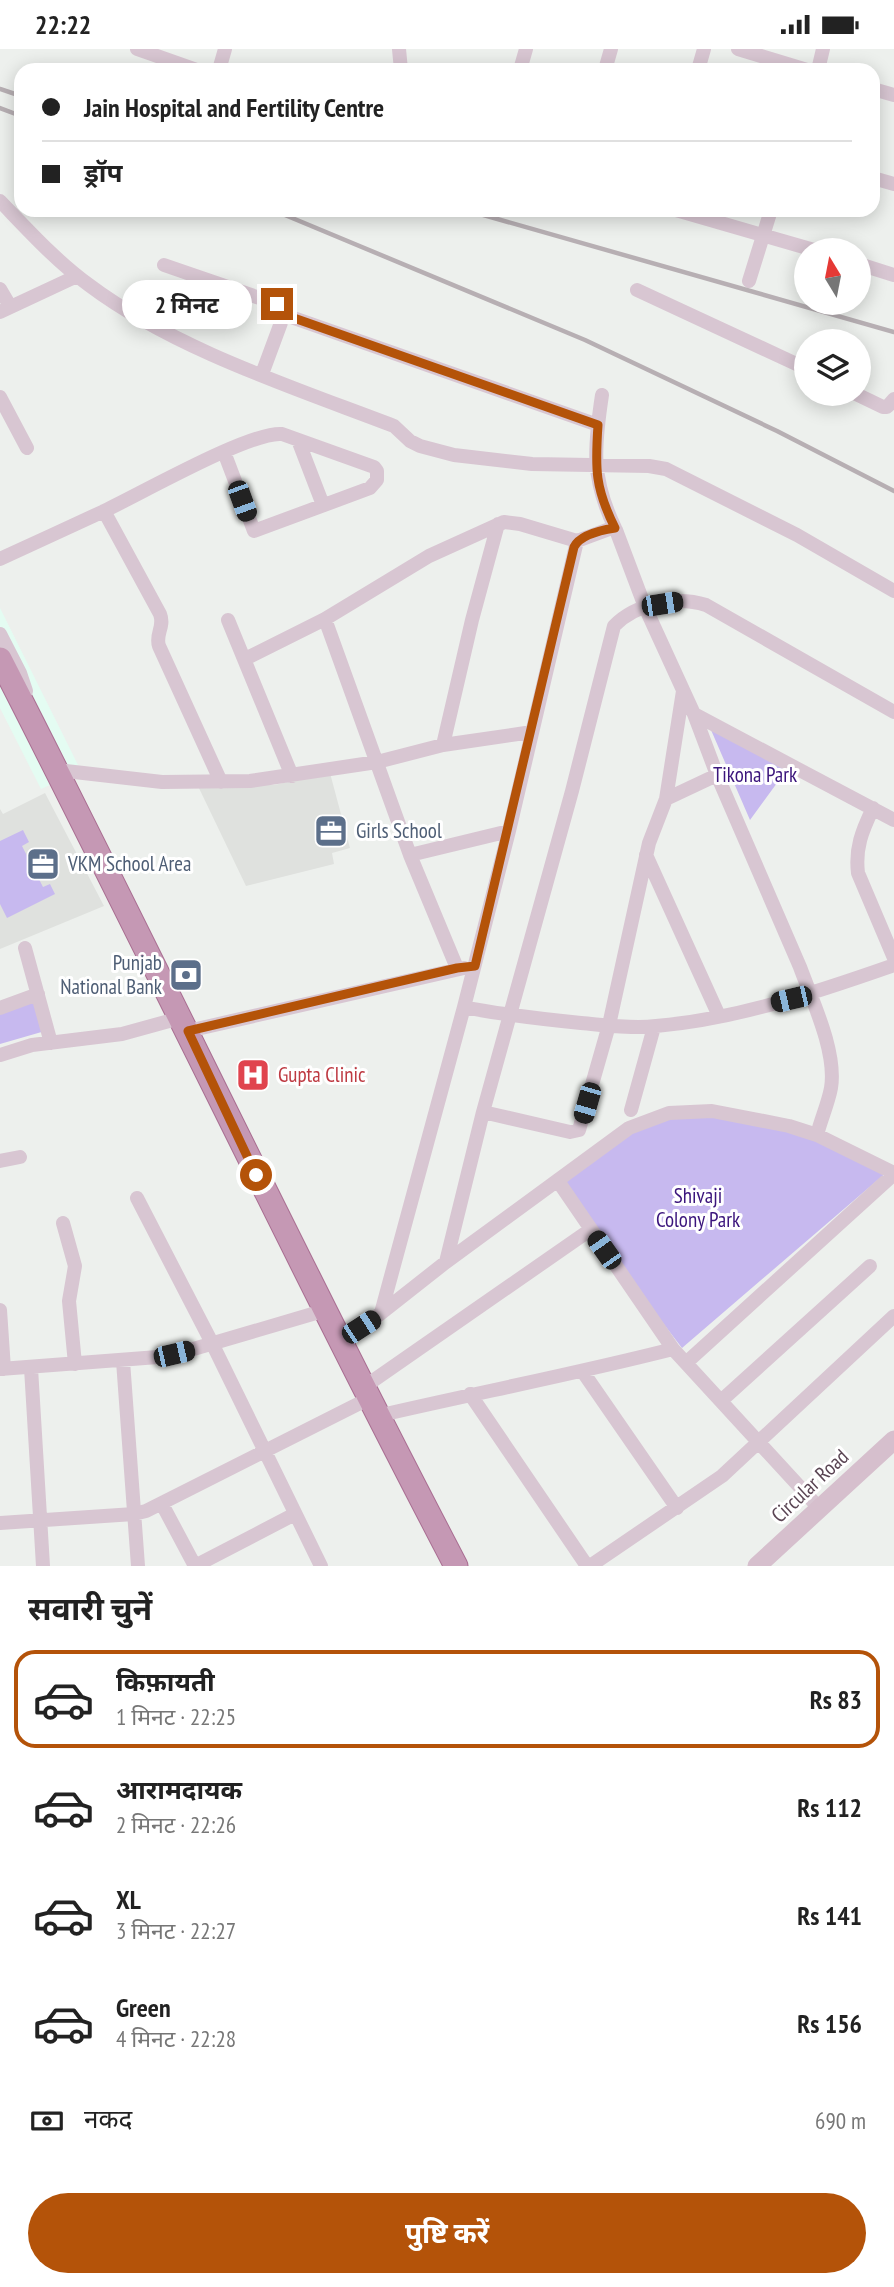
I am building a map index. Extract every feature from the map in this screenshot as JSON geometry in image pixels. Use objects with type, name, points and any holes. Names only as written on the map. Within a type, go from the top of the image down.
[{"type":"highway","points":[[0,659],[184,1025],[256,1175],[456,1566]]},
{"type":"main road","name":"Circular Road","points":[[757,1566],[894,1440]]},
{"type":"street","points":[[137,49],[177,63]]},
{"type":"street","points":[[745,50],[785,63]]},
{"type":"street","points":[[0,201],[14,215]]},
{"type":"street","points":[[16,217],[77,276],[145,322],[262,374],[394,426],[410,441],[428,449],[461,456],[532,464],[649,465],[672,472],[796,535],[894,591]]},
{"type":"street","points":[[701,217],[794,244]]},
{"type":"street","points":[[748,281],[769,217]]},
{"type":"street","points":[[164,265],[280,305],[286,317]]},
{"type":"street","points":[[872,268],[894,275]]},
{"type":"street","points":[[0,289],[5,309],[77,276]]},
{"type":"street","points":[[637,290],[794,363]]},
{"type":"street","points":[[262,374],[282,320],[291,317],[598,425]]},
{"type":"street","points":[[602,395],[596,464],[600,496],[645,607],[694,714],[810,995],[825,1038],[831,1088],[817,1135]]},
{"type":"street","points":[[0,397],[27,449]]},
{"type":"street","points":[[871,401],[883,407],[894,399]]},
{"type":"street","points":[[0,559],[224,452],[271,435],[282,434],[374,467],[377,480],[370,488],[253,530],[224,452]]},
{"type":"street","points":[[298,440],[323,505]]},
{"type":"street","points":[[104,511],[159,614],[162,626],[158,642],[221,782]]},
{"type":"street","points":[[245,659],[325,619],[419,562],[506,521],[577,541],[615,528]]},
{"type":"street","points":[[443,745],[472,619],[498,524]]},
{"type":"street","points":[[380,1314],[475,966],[577,541]]},
{"type":"street","points":[[446,1262],[483,1112],[572,791],[609,637],[614,626],[623,617],[645,607],[679,601],[706,605],[894,712]]},
{"type":"street","points":[[325,619],[410,855],[457,968]]},
{"type":"street","points":[[228,620],[292,776]]},
{"type":"street","points":[[0,634],[20,673],[38,733]]},
{"type":"street","points":[[0,687],[38,733]]},
{"type":"street","points":[[483,1112],[577,1132],[608,1025],[646,855],[666,799],[683,691]]},
{"type":"street","points":[[694,714],[894,820]]},
{"type":"street","points":[[57,770],[162,782],[250,781],[377,762],[443,745],[531,732]]},
{"type":"street","points":[[666,799],[717,775]]},
{"type":"street","points":[[873,808],[859,838],[856,861],[858,873],[892,948]]},
{"type":"street","points":[[410,855],[509,831]]},
{"type":"street","points":[[646,855],[719,1016]]},
{"type":"street","points":[[25,948],[51,1043]]},
{"type":"street","points":[[464,1007],[510,1016],[653,1027],[719,1016],[810,995],[894,965]]},
{"type":"street","points":[[0,1055],[32,1045],[184,1025],[475,966]]},
{"type":"street","points":[[0,1008],[38,995]]},
{"type":"street","points":[[631,1110],[653,1027]]},
{"type":"street","points":[[341,1339],[380,1314],[446,1262],[629,1128],[668,1113],[712,1111],[789,1126],[817,1135],[894,1173],[687,1362]]},
{"type":"street","points":[[0,1161],[20,1157]]},
{"type":"street","points":[[558,1181],[673,1349],[820,1509]]},
{"type":"street","points":[[137,1198],[212,1343],[321,1566]]},
{"type":"street","points":[[63,1223],[75,1266],[69,1301],[75,1364]]},
{"type":"street","points":[[0,1523],[134,1514],[162,1504],[370,1400],[590,1230]]},
{"type":"street","points":[[722,1400],[870,1266]]},
{"type":"street","points":[[0,1310],[2,1369],[158,1357],[326,1310]]},
{"type":"street","points":[[470,1394],[589,1566],[722,1476],[894,1316]]},
{"type":"street","points":[[370,1400],[470,1394],[583,1372],[673,1349]]},
{"type":"street","points":[[123,1361],[138,1566]]},
{"type":"street","points":[[31,1368],[43,1566]]},
{"type":"street","points":[[583,1372],[677,1508]]},
{"type":"street","points":[[162,1504],[195,1566],[295,1514]]},
{"type":"shaded area","points":[[0,608],[81,771],[41,789],[0,708]]},
{"type":"shaded area","points":[[330,773],[350,848],[332,853],[334,864],[246,886],[197,784],[274,785]]},
{"type":"shaded area","points":[[45,793],[104,906],[0,949],[0,809],[3,814]]},
{"type":"green space","name":"Tikona Park","points":[[708,723],[788,768],[750,820]]},
{"type":"green space","points":[[23,830],[29,842],[22,846],[43,887],[50,884],[55,894],[7,918],[0,904],[0,841]]},
{"type":"green space","points":[[32,996],[45,1031],[0,1044],[0,1010]]},
{"type":"green space","name":"Shivaji Colony Park","points":[[712,1111],[810,1134],[894,1166],[682,1348],[588,1225],[558,1181],[637,1124]]},
{"type":"railway","points":[[0,89],[14,94]]},
{"type":"railway","points":[[0,108],[14,113]]},
{"type":"railway","points":[[290,217],[585,340],[777,431],[894,491]]},
{"type":"railway","points":[[491,217],[894,332]]},
{"type":"place","name":"Girls School","points":[[331,831]]},
{"type":"place","name":"VKM School Area","points":[[43,864]]},
{"type":"place","name":"Punjab National Bank","points":[[186,975]]},
{"type":"place","name":"Gupta Clinic","points":[[253,1075]]},
{"type":"route","points":[[256,1175],[188,1031],[475,966],[574,547],[582,538],[615,528],[600,496],[596,477],[598,425],[286,317],[285,311],[277,304]]}]
